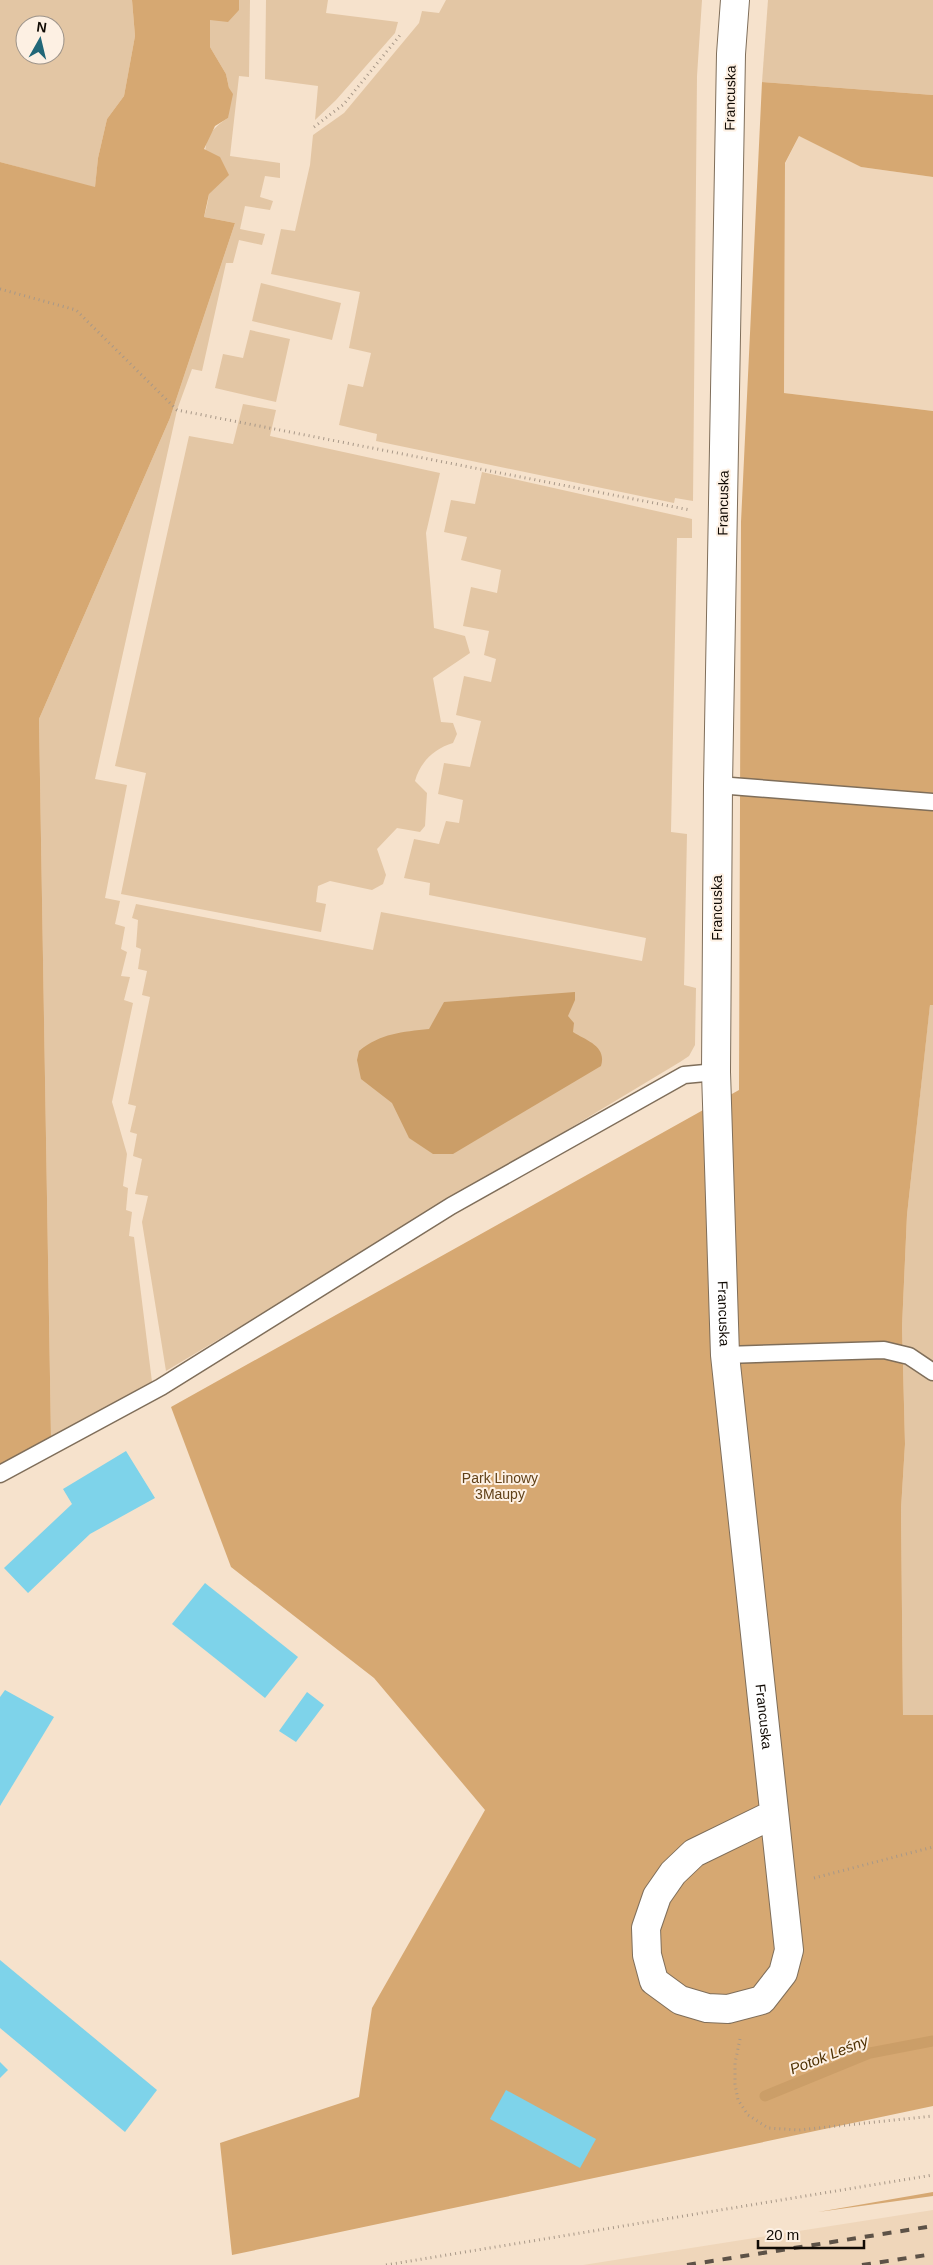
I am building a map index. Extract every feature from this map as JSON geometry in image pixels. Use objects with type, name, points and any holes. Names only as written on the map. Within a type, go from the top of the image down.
[{"type":"street","name":"Francuska","points":[[735,0],[731,64],[718,785],[716,1072],[725,1355],[789,1950],[783,1973],[762,2000],[734,2007],[708,2008],[680,2000],[654,1981],[647,1955],[646,1928],[657,1896],[673,1873],[694,1854],[774,1814]]},
{"type":"lane","points":[[718,785],[933,802]]},
{"type":"lane","points":[[0,1474],[161,1387],[451,1206],[684,1075],[716,1072]]},
{"type":"lane","points":[[725,1355],[884,1350],[909,1356],[933,1372]]},
{"type":"path","points":[[314,127],[344,104],[401,34]]},
{"type":"path","points":[[0,290],[76,310],[177,410],[692,511]]},
{"type":"path","points":[[782,1886],[933,1847]]},
{"type":"path","points":[[734,2007],[741,2035],[735,2063],[735,2084],[738,2100],[748,2115],[768,2128],[799,2130],[933,2116]]},
{"type":"path","points":[[386,2265],[933,2175]]},
{"type":"shaded area","points":[[0,0],[132,0],[135,36],[124,96],[107,119],[98,158],[95,188],[0,162]]},
{"type":"shaded area","points":[[239,0],[250,0],[249,77],[239,76],[230,156],[280,163],[280,178],[265,176],[260,197],[273,201],[270,210],[245,206],[240,229],[265,234],[262,245],[239,240],[233,263],[226,263],[202,371],[192,369],[177,410],[95,779],[127,785],[105,898],[120,901],[115,924],[125,927],[121,949],[127,952],[121,976],[130,977],[124,1000],[133,1003],[112,1102],[127,1154],[123,1186],[128,1188],[126,1210],[132,1212],[129,1236],[134,1237],[152,1382],[51,1437],[39,719],[170,418],[235,223],[204,217],[209,194],[205,152],[206,143],[210,135],[217,126],[228,118],[229,88],[226,74],[210,47],[210,20],[238,10]]},
{"type":"shaded area","points":[[266,0],[328,0],[326,13],[398,22],[395,33],[336,100],[315,120],[318,86],[265,79]]},
{"type":"shaded area","points":[[446,0],[702,0],[697,76],[693,501],[675,498],[674,503],[376,441],[377,434],[339,425],[348,384],[363,387],[371,353],[349,348],[360,292],[271,274],[281,229],[295,231],[310,165],[313,135],[344,113],[419,23],[422,11],[439,13]]},
{"type":"shaded area","points":[[768,0],[933,0],[933,95],[762,82]]},
{"type":"shaded area","points":[[799,136],[861,167],[933,177],[933,411],[784,393],[785,164]]},
{"type":"shaded area","points":[[261,283],[341,303],[332,340],[252,321]]},
{"type":"shaded area","points":[[250,330],[290,339],[276,402],[215,388],[223,354],[243,358]]},
{"type":"shaded area","points":[[243,404],[276,410],[270,436],[440,473],[426,533],[434,628],[465,636],[470,653],[433,678],[441,722],[453,723],[457,734],[453,743],[440,748],[424,762],[417,774],[415,781],[427,793],[425,826],[420,832],[397,828],[377,849],[386,875],[383,884],[372,890],[330,881],[318,886],[316,902],[326,904],[321,932],[121,894],[146,773],[115,766],[189,436],[233,444]]},
{"type":"shaded area","points":[[482,472],[692,519],[692,538],[677,538],[671,832],[687,834],[684,985],[696,988],[695,1045],[689,1056],[680,1062],[166,1371],[142,1222],[148,1196],[135,1194],[142,1159],[133,1156],[137,1134],[130,1132],[136,1106],[128,1104],[150,997],[142,995],[147,971],[138,969],[141,949],[136,947],[138,920],[132,918],[136,904],[373,950],[381,912],[642,961],[646,938],[429,895],[430,883],[404,878],[414,839],[439,844],[446,821],[459,823],[463,800],[438,794],[444,763],[470,767],[481,721],[456,715],[464,676],[491,682],[496,659],[484,655],[489,631],[463,626],[471,587],[497,593],[501,570],[461,560],[467,537],[444,532],[451,500],[475,504]]},
{"type":"shaded area","points":[[575,992],[575,1000],[568,1016],[574,1023],[573,1032],[595,1045],[601,1054],[601,1066],[453,1154],[433,1154],[409,1138],[392,1103],[361,1079],[357,1060],[359,1051],[375,1040],[384,1037],[429,1029],[444,1002]]},
{"type":"shaded area","points":[[930,1004],[933,1005],[933,1715],[903,1715],[901,1509],[905,1444],[902,1327],[907,1215]]},
{"type":"shaded area","points":[[933,2210],[933,2265],[583,2265]]},
{"type":"green space","points":[[132,0],[239,0],[239,10],[228,22],[210,20],[210,47],[226,74],[229,88],[233,94],[228,118],[215,126],[204,149],[220,157],[229,175],[209,194],[204,217],[235,223],[170,418],[39,719],[51,1437],[0,1467],[0,162],[95,187],[98,158],[107,119],[124,96],[135,36]]},
{"type":"green space","name":"Park Linowy 3Maupy","points":[[762,82],[933,95],[933,177],[861,167],[799,136],[785,163],[784,393],[933,411],[933,1005],[930,1005],[907,1215],[902,1327],[905,1444],[901,1509],[903,1715],[933,1715],[933,2106],[232,2255],[220,2143],[359,2097],[372,2008],[485,1810],[374,1678],[231,1567],[171,1407],[739,1090],[741,522]]},
{"type":"green space","points":[[933,2192],[933,2196],[818,2212]]},
{"type":"building","points":[[126,1451],[155,1498],[90,1534],[28,1593],[4,1568],[72,1504],[63,1489]]},
{"type":"building","points":[[205,1583],[298,1657],[265,1698],[172,1624]]},
{"type":"building","points":[[5,1690],[54,1717],[0,1806],[0,1697]]},
{"type":"building","points":[[307,1692],[324,1705],[296,1742],[279,1731]]},
{"type":"building","points":[[0,1960],[157,2090],[125,2132],[0,2028]]},
{"type":"building","points":[[0,2062],[8,2070],[0,2078]]},
{"type":"building","points":[[506,2090],[596,2139],[580,2168],[490,2119]]},
{"type":"waterway","name":"Potok Leśny","points":[[765,2096],[870,2053],[933,2041]]},
{"type":"railway","points":[[687,2265],[933,2226]]},
{"type":"railway","points":[[862,2265],[933,2254]]}]
